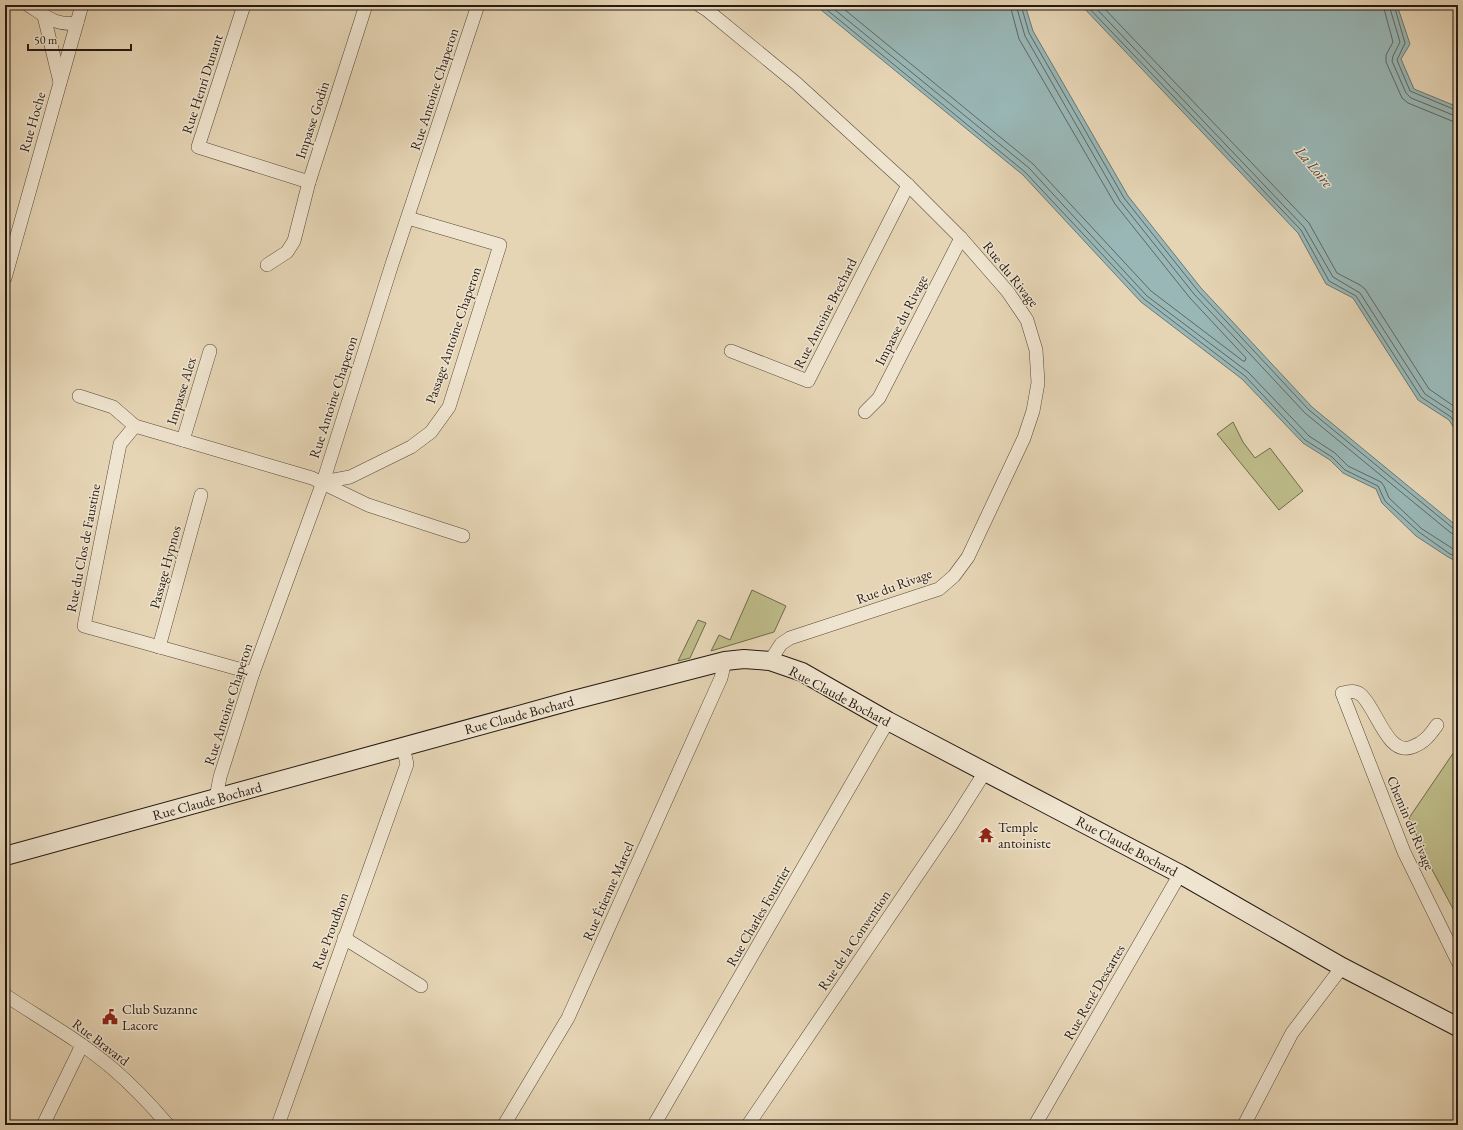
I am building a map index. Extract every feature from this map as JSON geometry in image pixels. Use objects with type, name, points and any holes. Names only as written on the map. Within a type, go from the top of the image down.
[{"type":"main road","name":"Rue Claude Bochard","points":[[5,856],[570,701],[725,661],[744,659],[770,661],[802,672],[888,721],[1180,874],[1342,967],[1458,1027]]},
{"type":"street","points":[[28,5],[57,23],[77,23]]},
{"type":"street","points":[[60,83],[82,5]]},
{"type":"street","name":"Rue Henri Dunant","points":[[244,5],[198,147],[246,162]]},
{"type":"street","name":"Impasse Godin","points":[[246,162],[309,182],[366,5]]},
{"type":"street","name":"Rue Antoine Chaperon","points":[[216,798],[220,777],[253,673],[323,482],[478,5]]},
{"type":"street","name":"Rue du Rivage","points":[[698,5],[707,10],[796,83],[908,186],[961,238],[1008,292],[1027,320],[1036,350],[1038,383],[1033,411],[1024,438],[968,557],[954,576],[939,589],[790,638],[781,644],[770,661]]},
{"type":"street","name":"Rue Hoche","points":[[5,278],[7,258],[60,83],[44,16]]},
{"type":"street","points":[[267,265],[287,252],[294,242],[309,182]]},
{"type":"street","name":"Rue Antoine Brechard","points":[[731,350],[808,381],[908,186]]},
{"type":"street","name":"Passage Antoine Chaperon","points":[[323,482],[350,477],[411,447],[431,432],[449,408],[500,245],[408,218]]},
{"type":"street","name":"Impasse du Rivage","points":[[865,412],[880,398],[961,238]]},
{"type":"street","name":"Impasse Alex","points":[[183,440],[210,351]]},
{"type":"street","points":[[79,396],[113,407],[135,426],[312,478],[368,505],[463,536]]},
{"type":"street","name":"Rue du Clos de Faustine","points":[[135,426],[120,444],[84,626],[253,673]]},
{"type":"street","name":"Passage Hypnos","points":[[160,647],[201,495]]},
{"type":"street","name":"Rue Étienne Marcel","points":[[504,1125],[568,1018],[721,678],[725,661]]},
{"type":"street","name":"Chemin du Rivage","points":[[1437,725],[1430,735],[1419,744],[1406,750],[1398,747],[1389,738],[1365,699],[1352,691],[1342,693],[1404,852],[1458,962]]},
{"type":"street","name":"Rue Charles Fourrier","points":[[654,1125],[888,721]]},
{"type":"street","name":"Rue Proudhon","points":[[278,1125],[407,764],[403,747]]},
{"type":"street","name":"Rue de la Convention","points":[[748,1125],[952,824],[985,772]]},
{"type":"street","name":"Rue René Descartes","points":[[1035,1125],[1180,874]]},
{"type":"street","points":[[344,938],[421,986]]},
{"type":"street","points":[[1244,1125],[1292,1033],[1342,967]]},
{"type":"street","name":"Rue Bravard","points":[[5,996],[82,1045],[113,1068],[155,1109],[168,1125]]},
{"type":"street","points":[[42,1125],[82,1045]]},
{"type":"shaded area","points":[[1233,422],[1243,442],[1255,458],[1270,448],[1303,491],[1279,510],[1217,434]]},
{"type":"shaded area","points":[[752,590],[786,606],[774,632],[711,651],[719,635],[730,640]]},
{"type":"shaded area","points":[[698,620],[706,623],[690,658],[678,661]]},
{"type":"shaded area","points":[[1458,746],[1458,918],[1429,864],[1409,818]]},
{"type":"water","points":[[815,5],[1025,5],[1033,31],[1128,196],[1201,288],[1312,407],[1458,527],[1458,562],[1416,536],[1382,503],[1376,489],[1343,473],[1330,460],[1303,443],[1242,379],[1141,302],[1023,175]]},
{"type":"water","name":"La Loire","points":[[1081,5],[1397,5],[1410,44],[1401,59],[1414,89],[1458,107],[1458,434],[1449,420],[1418,400],[1353,298],[1326,284],[1298,233]]},
{"type":"place","name":"Temple antoiniste","points":[[986,835]]},
{"type":"place","name":"Club Suzanne Lacore","points":[[110,1017]]}]
